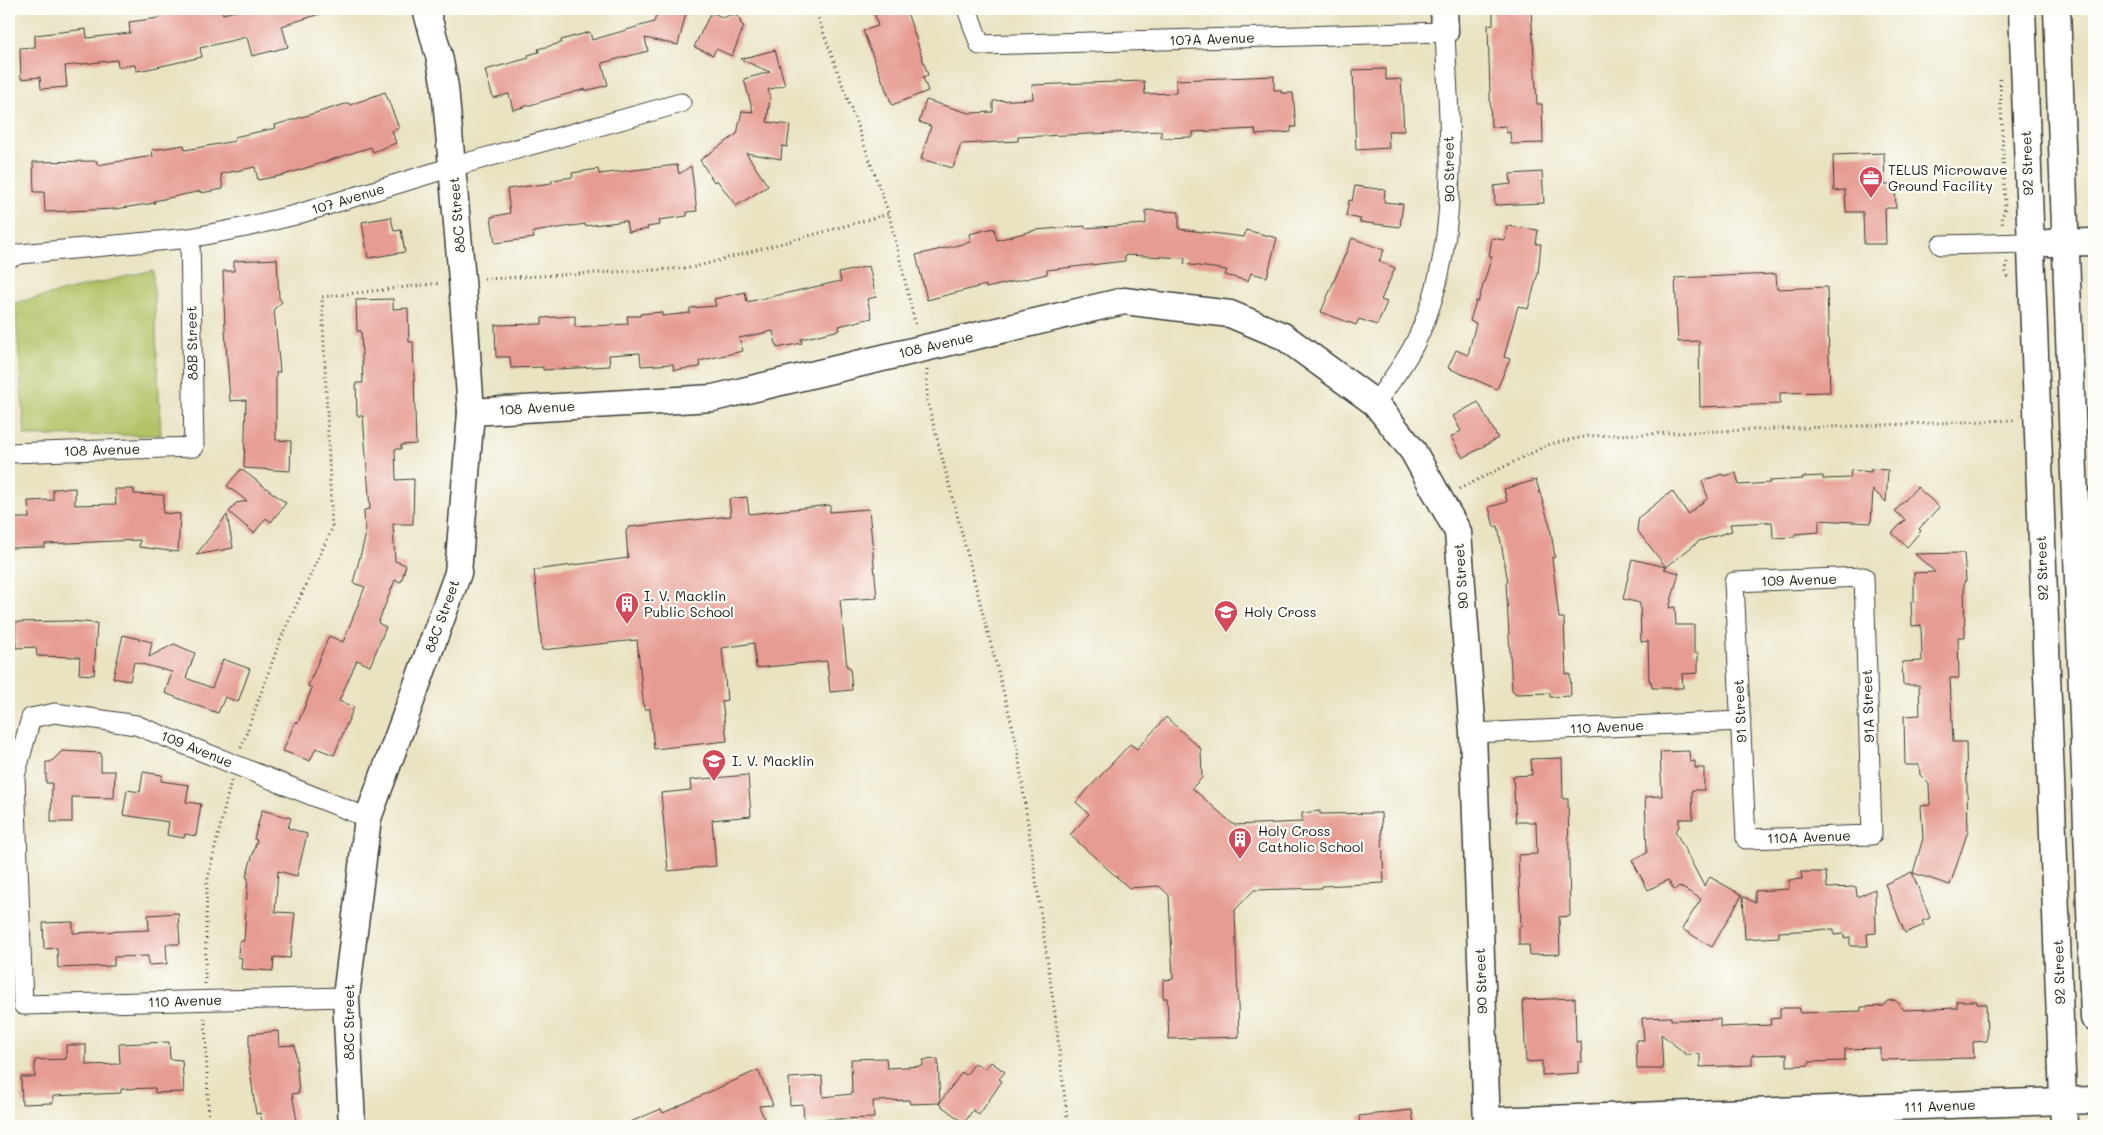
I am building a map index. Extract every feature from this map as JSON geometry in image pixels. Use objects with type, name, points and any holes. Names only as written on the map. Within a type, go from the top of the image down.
[{"type":"street","name":"88C Street","points":[[352,1126],[346,997],[368,818],[458,573],[471,412],[462,280],[445,87],[439,56],[426,9]]},
{"type":"street","name":"107A Avenue","points":[[967,9],[980,45],[1444,20]]},
{"type":"street","name":"92 Street","points":[[2022,9],[2029,243],[2064,1114]]},
{"type":"street","points":[[2057,9],[2094,1018]]},
{"type":"street","name":"90 Street","points":[[1444,20],[1450,191],[1444,256],[1434,294],[1415,343],[1400,369],[1375,403],[1413,451],[1438,500],[1458,532],[1473,733],[1486,1124]]},
{"type":"street","name":"107 Avenue","points":[[9,258],[20,254],[190,238],[295,215],[452,167],[681,103]]},
{"type":"street","name":"88B Street","points":[[190,238],[194,447]]},
{"type":"street","points":[[1941,245],[2094,242]]},
{"type":"street","name":"108 Avenue","points":[[471,412],[713,398],[1124,301],[1230,314],[1283,336],[1375,403]]},
{"type":"street","name":"108 Avenue","points":[[9,454],[194,447]]},
{"type":"street","name":"109 Avenue","points":[[1734,582],[1864,578]]},
{"type":"street","name":"91A Street","points":[[1864,578],[1872,835]]},
{"type":"street","name":"91 Street","points":[[1734,582],[1746,839]]},
{"type":"street","name":"109 Avenue","points":[[23,1005],[15,776],[31,718],[55,713],[136,725],[368,818]]},
{"type":"street","name":"110 Avenue","points":[[1473,733],[1741,721]]},
{"type":"street","name":"110A Avenue","points":[[1746,839],[1872,835]]},
{"type":"street","name":"110 Avenue","points":[[23,1005],[346,997]]},
{"type":"street","name":"111 Avenue","points":[[1486,1124],[2064,1114],[2094,1100]]},
{"type":"path","points":[[816,9],[888,214],[928,370],[927,400],[1016,740],[1055,1014],[1068,1126]]},
{"type":"path","points":[[2000,78],[2004,207],[2004,213],[2001,217],[2003,220]]},
{"type":"path","points":[[209,1126],[204,1000],[207,882],[235,765],[281,638],[332,529],[322,297],[462,280],[691,268],[888,214]]},
{"type":"path","points":[[1438,500],[1531,452],[1568,439],[1589,436],[2014,420]]},
{"type":"green space","points":[[153,270],[161,435],[25,436],[15,303]]},
{"type":"building","points":[[189,9],[222,9],[223,14],[242,9],[325,9],[326,12],[282,26],[288,47],[252,56],[247,37],[200,48],[202,57],[136,71],[135,65],[118,67],[117,60],[65,66],[67,87],[41,89],[40,77],[21,79],[20,48],[35,47],[35,35],[86,29],[87,38],[130,33],[129,22],[159,18],[158,15]]},
{"type":"building","points":[[658,9],[687,9],[678,45],[645,38],[648,51],[602,63],[608,85],[585,91],[585,89],[513,110],[509,94],[493,98],[485,70],[529,58],[528,55],[539,52],[538,49],[561,43],[561,40],[590,32],[592,40],[654,22]]},
{"type":"building","points":[[873,9],[906,9],[928,75],[923,77],[928,91],[892,105],[863,31],[878,26]]},
{"type":"building","points":[[1531,10],[1537,104],[1542,104],[1543,143],[1511,144],[1510,132],[1506,133],[1506,126],[1491,127],[1488,25],[1493,24],[1493,11]]},
{"type":"building","points":[[711,12],[724,18],[731,14],[739,17],[741,24],[744,26],[732,56],[716,49],[713,55],[694,47]]},
{"type":"building","points":[[775,50],[785,85],[768,90],[770,97],[767,122],[790,125],[787,147],[782,146],[781,159],[746,153],[768,186],[736,206],[717,180],[714,182],[700,160],[737,134],[742,111],[753,112],[744,79],[770,72],[740,59]]},
{"type":"building","points":[[1386,69],[1386,80],[1401,79],[1404,131],[1388,131],[1389,148],[1356,150],[1353,70]]},
{"type":"building","points":[[1274,76],[1274,90],[1281,90],[1281,93],[1293,93],[1296,127],[1291,127],[1291,132],[1256,135],[1255,129],[1193,132],[1193,137],[1161,138],[1161,131],[1018,137],[1018,141],[961,144],[953,168],[921,159],[931,126],[919,122],[926,100],[969,113],[993,112],[993,101],[1033,99],[1032,85],[1144,81],[1145,94],[1176,93],[1176,80]]},
{"type":"building","points":[[385,92],[399,128],[392,131],[396,143],[373,152],[371,147],[284,175],[258,180],[255,167],[221,174],[223,189],[201,193],[201,191],[154,201],[155,203],[115,209],[45,212],[44,192],[34,192],[33,162],[97,161],[97,165],[153,156],[152,150],[184,145],[185,150],[235,141],[234,137],[276,128],[275,125],[349,103],[350,105]]},
{"type":"building","name":"TELUS Microwave Ground Facility","points":[[1884,153],[1885,185],[1895,185],[1896,208],[1885,208],[1886,244],[1864,244],[1863,212],[1846,212],[1845,190],[1834,191],[1833,155]]},
{"type":"building","points":[[677,165],[679,174],[691,166],[697,211],[687,212],[687,216],[659,220],[660,225],[628,232],[626,221],[585,226],[585,224],[533,232],[534,238],[495,243],[491,217],[510,213],[507,189],[552,183],[552,180],[573,177],[572,173],[598,169],[599,174]]},
{"type":"building","points":[[1542,172],[1544,203],[1495,205],[1494,186],[1511,184],[1510,174]]},
{"type":"building","points":[[1355,186],[1385,190],[1384,202],[1403,204],[1400,227],[1359,222],[1361,219],[1346,216],[1349,200],[1352,201]]},
{"type":"building","points":[[1146,210],[1179,212],[1179,229],[1244,237],[1246,230],[1277,238],[1267,277],[1251,273],[1248,281],[1225,275],[1227,270],[1184,264],[1185,258],[1125,255],[1125,261],[1047,270],[1047,274],[986,288],[986,285],[927,300],[916,255],[971,242],[969,234],[994,228],[997,240],[1036,230],[1146,224]]},
{"type":"building","points":[[391,217],[394,231],[401,230],[405,252],[368,258],[362,222]]},
{"type":"building","points":[[1507,226],[1538,230],[1536,244],[1541,244],[1538,273],[1528,309],[1518,306],[1504,357],[1510,359],[1497,389],[1448,368],[1456,350],[1468,355],[1476,323],[1470,321],[1492,256],[1489,256],[1492,238],[1505,240]]},
{"type":"building","points":[[1352,238],[1384,250],[1379,261],[1395,268],[1381,300],[1387,302],[1377,325],[1359,319],[1356,325],[1321,312]]},
{"type":"building","points":[[277,259],[279,298],[282,302],[274,309],[280,372],[276,372],[276,440],[291,441],[290,471],[244,468],[246,400],[230,401],[225,330],[223,271],[234,271],[234,261]]},
{"type":"building","points":[[869,266],[876,297],[867,299],[872,318],[839,326],[840,330],[801,339],[802,343],[777,348],[773,331],[739,338],[743,351],[699,361],[700,367],[674,370],[673,364],[641,366],[640,353],[609,355],[610,366],[543,370],[543,367],[511,368],[510,357],[496,357],[495,325],[542,324],[542,318],[575,316],[575,327],[628,324],[627,316],[662,312],[662,316],[690,313],[690,308],[716,306],[714,299],[745,292],[747,302],[841,281],[839,273]]},
{"type":"building","points":[[1776,274],[1777,289],[1827,287],[1830,392],[1780,393],[1780,404],[1700,407],[1699,341],[1678,342],[1675,278]]},
{"type":"building","points":[[393,299],[393,309],[408,308],[409,342],[413,342],[416,444],[401,445],[401,449],[395,449],[396,480],[414,479],[413,524],[393,524],[395,561],[406,565],[401,582],[395,580],[378,623],[386,627],[370,666],[357,660],[339,701],[354,707],[334,755],[316,748],[310,761],[283,751],[295,722],[298,723],[312,688],[308,686],[329,636],[343,642],[365,587],[353,583],[365,538],[364,510],[370,509],[363,416],[357,416],[356,383],[363,383],[361,331],[357,331],[356,300]]},
{"type":"building","points":[[1478,402],[1498,438],[1463,458],[1451,437],[1461,431],[1453,416]]},
{"type":"building","points":[[241,469],[286,503],[271,522],[266,518],[254,533],[229,512],[236,503],[247,501],[227,486]]},
{"type":"building","points":[[1871,469],[1888,470],[1886,502],[1873,490],[1871,523],[1819,520],[1819,532],[1795,534],[1795,537],[1773,538],[1772,522],[1730,524],[1732,531],[1699,541],[1664,569],[1679,573],[1669,608],[1675,607],[1676,625],[1694,625],[1694,653],[1698,653],[1698,673],[1682,674],[1683,688],[1652,688],[1651,681],[1649,681],[1648,641],[1641,642],[1640,603],[1623,599],[1632,559],[1666,567],[1637,530],[1639,517],[1672,491],[1688,514],[1708,498],[1702,481],[1722,474],[1723,476],[1736,473],[1739,485],[1803,479],[1802,477],[1823,476],[1823,479],[1850,478],[1851,470],[1871,472]]},
{"type":"building","points":[[1536,480],[1550,526],[1555,557],[1552,558],[1559,618],[1564,618],[1566,674],[1570,674],[1571,696],[1550,697],[1550,693],[1516,694],[1512,690],[1506,582],[1508,582],[1498,526],[1494,527],[1489,507],[1507,502],[1504,489]]},
{"type":"building","points":[[1917,487],[1939,507],[1919,529],[1921,531],[1907,547],[1892,533],[1905,520],[1895,511]]},
{"type":"building","points":[[75,488],[75,505],[116,504],[115,489],[134,489],[134,494],[164,495],[163,513],[180,514],[178,552],[139,547],[140,540],[45,544],[45,547],[9,548],[9,527],[15,528],[15,518],[29,518],[28,501],[53,500],[53,489]]},
{"type":"building","name":"I. V. Macklin Public School","points":[[747,497],[749,514],[830,505],[830,512],[869,509],[877,598],[840,600],[847,667],[850,667],[852,690],[830,692],[827,661],[756,668],[754,643],[722,648],[727,700],[722,701],[727,741],[654,749],[650,709],[644,709],[637,640],[542,650],[534,570],[628,558],[626,531],[629,527],[731,516],[729,499]]},
{"type":"building","points":[[227,515],[233,548],[196,555]]},
{"type":"building","points":[[1964,553],[1966,581],[1964,581],[1965,637],[1958,637],[1959,678],[1950,678],[1953,742],[1966,742],[1968,831],[1950,885],[1913,873],[1923,838],[1921,806],[1930,805],[1929,784],[1920,775],[1919,765],[1905,765],[1904,716],[1920,715],[1919,685],[1903,685],[1902,662],[1922,661],[1921,625],[1912,626],[1911,601],[1914,601],[1914,573],[1935,572],[1915,554]]},
{"type":"building","points":[[68,621],[97,623],[94,675],[79,674],[80,657],[37,656],[36,647],[16,648],[15,622]]},
{"type":"building","points":[[123,635],[152,642],[149,657],[174,644],[195,653],[186,678],[212,688],[223,659],[250,669],[238,702],[225,697],[218,713],[195,705],[165,693],[172,672],[134,662],[130,681],[113,678]]},
{"type":"building","name":"Holy Cross Catholic School","points":[[1166,717],[1201,749],[1202,778],[1192,788],[1234,825],[1302,822],[1302,813],[1320,811],[1320,814],[1381,813],[1384,883],[1322,886],[1322,888],[1254,890],[1235,910],[1239,1037],[1169,1039],[1167,998],[1163,998],[1163,980],[1173,979],[1169,895],[1159,886],[1129,888],[1070,835],[1089,814],[1076,802],[1130,744],[1137,749]]},
{"type":"building","points":[[62,751],[101,753],[101,771],[115,771],[114,798],[72,797],[72,822],[51,822],[52,783],[46,783],[46,762],[51,762]]},
{"type":"building","points":[[1689,751],[1690,762],[1695,761],[1695,768],[1704,768],[1704,790],[1692,790],[1693,819],[1679,819],[1679,827],[1675,831],[1704,886],[1710,877],[1742,895],[1712,947],[1682,929],[1701,899],[1679,886],[1674,890],[1668,880],[1648,890],[1632,860],[1647,853],[1645,797],[1662,796],[1660,752]]},
{"type":"building","points":[[1562,758],[1563,799],[1568,799],[1570,916],[1559,917],[1560,954],[1530,955],[1529,945],[1519,945],[1519,927],[1521,926],[1518,855],[1537,854],[1536,822],[1516,822],[1513,776],[1532,775],[1531,759]]},
{"type":"building","points":[[143,772],[162,775],[161,781],[189,785],[186,802],[201,804],[196,836],[185,834],[184,838],[167,835],[169,822],[123,815],[127,790],[140,792]]},
{"type":"building","points":[[748,775],[751,816],[712,820],[716,866],[668,871],[661,793],[691,790],[690,780]]},
{"type":"building","points":[[262,810],[291,818],[288,828],[307,834],[297,876],[278,871],[275,912],[295,913],[290,958],[274,957],[273,971],[241,969],[242,958],[238,957],[239,941],[244,941],[248,878],[246,877],[257,840],[254,839]]},
{"type":"building","points":[[1801,872],[1826,872],[1827,888],[1856,887],[1857,897],[1875,889],[1876,933],[1867,934],[1868,946],[1850,946],[1850,937],[1844,938],[1844,934],[1834,935],[1834,929],[1779,932],[1779,937],[1745,939],[1743,896],[1755,903],[1755,891],[1789,889],[1789,880],[1802,879]]},
{"type":"building","points":[[1912,872],[1930,918],[1922,921],[1924,925],[1905,933],[1885,884]]},
{"type":"building","points":[[178,913],[180,944],[166,944],[167,964],[148,965],[148,956],[114,957],[114,966],[58,968],[57,948],[44,949],[43,923],[73,922],[73,933],[149,930],[148,915]]},
{"type":"building","points":[[1575,998],[1576,1042],[1581,1041],[1582,1062],[1578,1062],[1578,1073],[1542,1075],[1542,1061],[1526,1062],[1523,1000]]},
{"type":"building","points":[[1895,1000],[1904,1010],[1957,1008],[1957,1001],[1977,1001],[1977,1004],[1986,1004],[1987,1041],[1973,1042],[1974,1058],[1880,1060],[1880,1048],[1845,1049],[1845,1061],[1809,1062],[1809,1065],[1787,1066],[1787,1054],[1752,1055],[1752,1065],[1700,1067],[1700,1054],[1687,1055],[1661,1034],[1663,1069],[1637,1069],[1636,1040],[1644,1040],[1642,1018],[1671,1017],[1671,1020],[1720,1019],[1720,1027],[1771,1025],[1770,1019],[1780,1018],[1780,1008],[1800,1008],[1800,1013],[1861,1011],[1861,1007],[1884,1006],[1887,1001]]},
{"type":"building","points":[[278,1031],[279,1046],[295,1045],[299,1093],[292,1094],[298,1126],[263,1126],[260,1113],[256,1114],[249,1064],[249,1034]]},
{"type":"building","points":[[169,1042],[170,1059],[182,1060],[184,1092],[155,1093],[155,1088],[121,1089],[121,1093],[53,1096],[53,1103],[22,1104],[21,1077],[35,1077],[35,1060],[66,1059],[66,1045],[86,1045],[86,1065],[120,1064],[119,1044]]},
{"type":"building","points":[[886,1058],[887,1068],[923,1066],[923,1060],[938,1059],[940,1103],[910,1104],[909,1100],[873,1101],[874,1118],[804,1120],[803,1104],[790,1105],[789,1078],[822,1076],[823,1097],[852,1094],[851,1059]]},
{"type":"building","points":[[991,1062],[1005,1072],[999,1079],[1002,1081],[979,1115],[973,1110],[964,1123],[939,1104],[962,1072],[966,1075],[975,1063],[985,1069]]},
{"type":"building","points":[[758,1070],[773,1105],[759,1106],[767,1126],[621,1126],[661,1109],[663,1113]]},
{"type":"building","points":[[1412,1110],[1414,1126],[1360,1126],[1359,1116]]},
{"type":"place","name":"TELUS Microwave Ground Facility","points":[[1871,199]]},
{"type":"place","name":"I. V. Macklin Public School","points":[[627,625]]},
{"type":"place","name":"Holy Cross","points":[[1226,633]]},
{"type":"place","name":"I. V. Macklin","points":[[714,782]]},
{"type":"place","name":"Holy Cross Catholic School","points":[[1240,860]]}]
